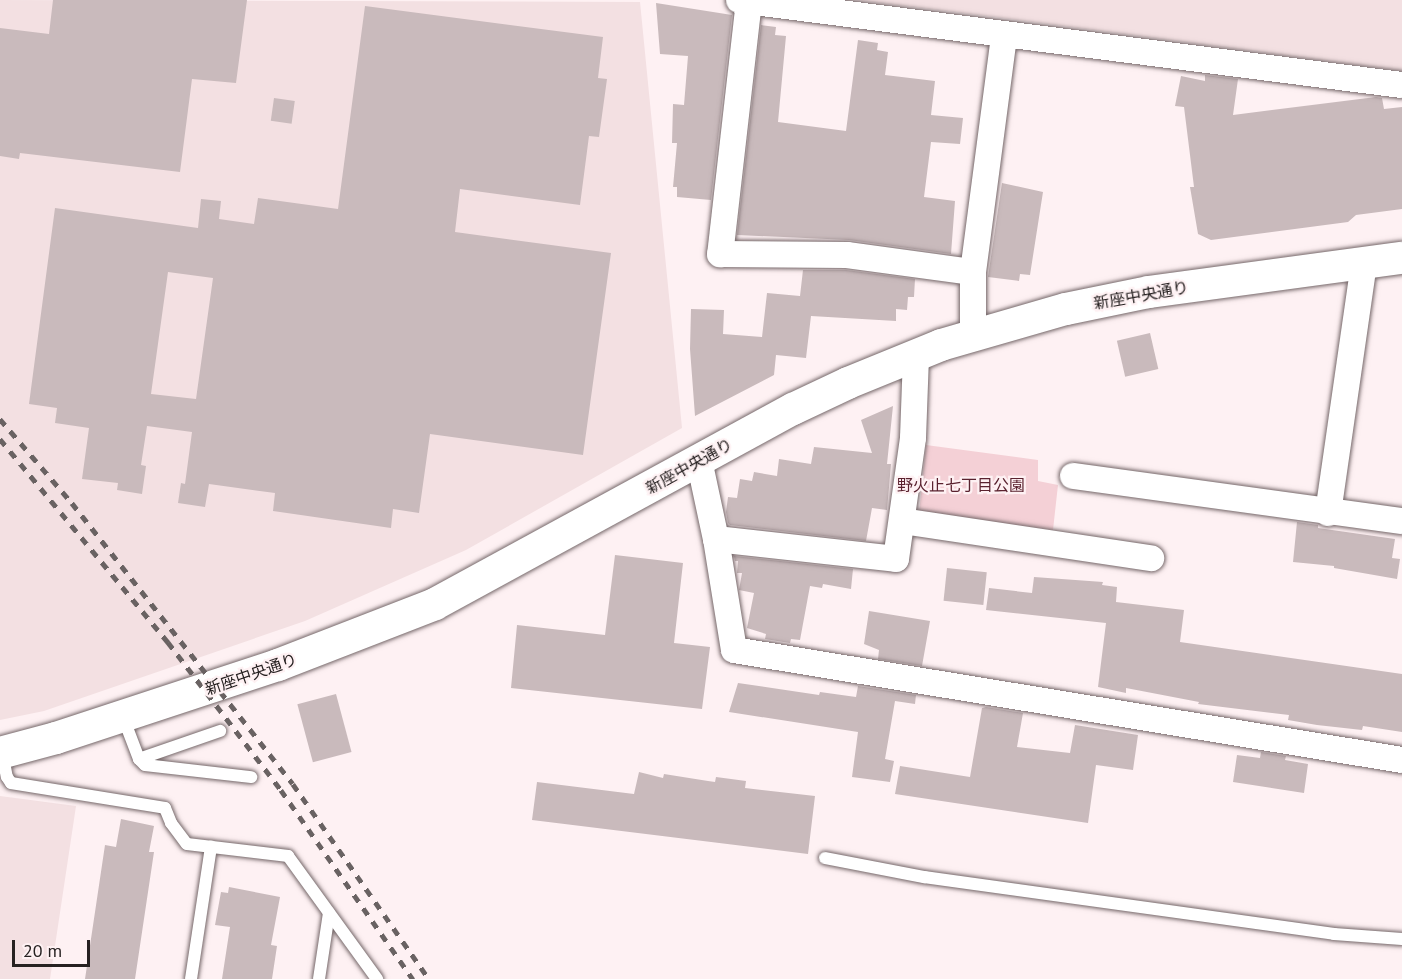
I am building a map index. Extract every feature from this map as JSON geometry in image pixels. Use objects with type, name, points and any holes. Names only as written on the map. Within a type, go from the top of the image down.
[{"type":"street","points":[[973,272],[847,255],[720,254],[744,1],[1402,85]]},
{"type":"street","points":[[973,335],[973,272],[1004,35]]},
{"type":"street","name":"新座中央通り","points":[[1,753],[278,665],[435,604],[699,460],[839,387],[973,335],[1066,309],[1149,292],[1402,258]]},
{"type":"street","points":[[1328,513],[1364,262]]},
{"type":"street","points":[[716,539],[896,559],[913,438],[916,356]]},
{"type":"street","points":[[699,460],[716,539],[734,650],[1402,759]]},
{"type":"street","points":[[1073,476],[1328,513],[1402,521]]},
{"type":"street","points":[[902,521],[1151,558]]},
{"type":"lane","points":[[123,716],[139,759],[145,765],[251,777]]},
{"type":"lane","points":[[139,759],[220,731]]},
{"type":"lane","points":[[1,753],[7,777],[11,783],[165,808],[171,823],[187,844],[288,856],[377,979]]},
{"type":"lane","points":[[191,979],[211,847]]},
{"type":"lane","points":[[825,858],[995,887],[1334,934],[1402,939]]},
{"type":"lane","points":[[319,979],[329,913]]},
{"type":"shaded area","points":[[0,0],[640,2],[682,428],[466,550],[305,621],[44,711],[0,720]]},
{"type":"shaded area","points":[[856,0],[1402,0],[1402,71],[1003,18]]},
{"type":"shaded area","points":[[0,796],[76,806],[50,979],[0,979]]},
{"type":"green space","name":"野火止七丁目公園","points":[[926,445],[1038,460],[1038,481],[1058,485],[1053,530],[919,514]]},
{"type":"building","points":[[53,0],[247,0],[236,83],[192,79],[180,172],[20,153],[19,159],[0,156],[0,28],[49,34]]},
{"type":"building","points":[[656,3],[732,15],[711,200],[677,197],[677,187],[673,187],[677,143],[672,143],[673,104],[684,105],[688,56],[660,54]]},
{"type":"building","points":[[365,6],[603,37],[598,78],[607,79],[599,137],[589,136],[580,205],[460,189],[455,232],[611,253],[583,455],[430,434],[419,513],[393,509],[391,528],[273,511],[275,493],[209,484],[205,507],[178,503],[181,483],[185,484],[192,432],[147,426],[141,465],[146,466],[142,494],[117,490],[118,483],[82,479],[89,428],[55,423],[57,408],[29,404],[55,208],[198,228],[201,199],[221,201],[219,219],[254,224],[258,198],[338,209]],"holes":[[[168,272],[213,278],[196,399],[151,394]]]},
{"type":"building","points":[[761,25],[776,27],[775,35],[786,36],[778,122],[846,131],[858,40],[878,43],[877,50],[888,52],[885,75],[935,81],[931,115],[963,118],[960,144],[931,142],[924,197],[955,201],[951,254],[849,240],[737,235]]},
{"type":"building","points":[[1205,75],[1238,79],[1233,115],[1376,97],[1382,98],[1384,109],[1402,107],[1402,209],[1356,215],[1348,222],[1211,240],[1198,234],[1190,187],[1194,187],[1184,107],[1175,106],[1181,76],[1205,81]]},
{"type":"building","points":[[274,98],[295,101],[292,124],[271,121]]},
{"type":"building","points":[[1002,183],[1043,192],[1030,275],[1020,274],[1019,281],[988,277]]},
{"type":"building","points":[[803,270],[846,270],[915,279],[914,297],[908,297],[907,310],[896,309],[896,321],[811,316],[806,358],[776,355],[774,375],[695,416],[690,349],[691,309],[724,310],[723,334],[762,337],[767,293],[800,296]]},
{"type":"building","points":[[1150,333],[1158,369],[1125,377],[1117,341]]},
{"type":"building","points":[[893,406],[887,464],[891,464],[887,510],[872,508],[866,541],[728,523],[726,512],[728,497],[737,498],[740,479],[752,481],[754,472],[777,476],[779,459],[811,464],[814,447],[872,453],[861,420]]},
{"type":"building","points":[[1297,522],[1318,525],[1318,528],[1395,539],[1392,558],[1400,559],[1397,579],[1334,568],[1334,566],[1293,562]]},
{"type":"building","points":[[615,555],[683,563],[674,643],[710,647],[702,709],[511,688],[517,625],[605,635]]},
{"type":"building","points":[[734,556],[853,569],[851,589],[823,584],[822,588],[810,586],[800,640],[791,639],[790,643],[765,639],[766,634],[747,628],[754,593],[739,590],[742,573],[737,573],[738,561],[735,561]]},
{"type":"building","points":[[947,568],[987,572],[983,605],[944,601]]},
{"type":"building","points":[[1034,577],[1103,582],[1102,585],[1117,587],[1116,602],[1184,610],[1180,642],[1402,674],[1402,732],[1363,726],[1362,730],[1317,725],[1288,720],[1289,715],[1198,704],[1199,702],[1126,688],[1126,693],[1098,687],[1106,623],[986,610],[989,588],[1032,593]]},
{"type":"building","points":[[869,611],[930,621],[922,666],[878,659],[879,650],[864,644]]},
{"type":"building","points":[[738,683],[819,695],[820,692],[856,697],[858,686],[916,695],[915,704],[895,701],[885,759],[894,761],[890,782],[852,777],[858,732],[729,712]]},
{"type":"building","points":[[336,694],[352,752],[313,762],[297,704]]},
{"type":"building","points":[[982,708],[1023,713],[1017,747],[1070,753],[1075,725],[1138,735],[1133,770],[1096,765],[1088,823],[895,794],[900,766],[970,777]]},
{"type":"building","points":[[1261,752],[1286,756],[1285,760],[1308,764],[1304,793],[1233,782],[1237,755],[1260,758]]},
{"type":"building","points":[[639,772],[663,778],[664,774],[715,782],[716,777],[746,781],[745,788],[815,796],[808,854],[532,820],[537,782],[634,794]]},
{"type":"building","points":[[121,819],[154,826],[149,852],[154,852],[135,979],[85,979],[105,845],[116,847]]},
{"type":"building","points":[[229,887],[280,897],[271,945],[277,946],[272,979],[222,979],[230,927],[215,925],[221,892],[228,893]]},
{"type":"railway","points":[[0,419],[72,503],[293,784],[429,979]]},
{"type":"railway","points":[[0,439],[168,642],[281,790],[413,979]]}]
